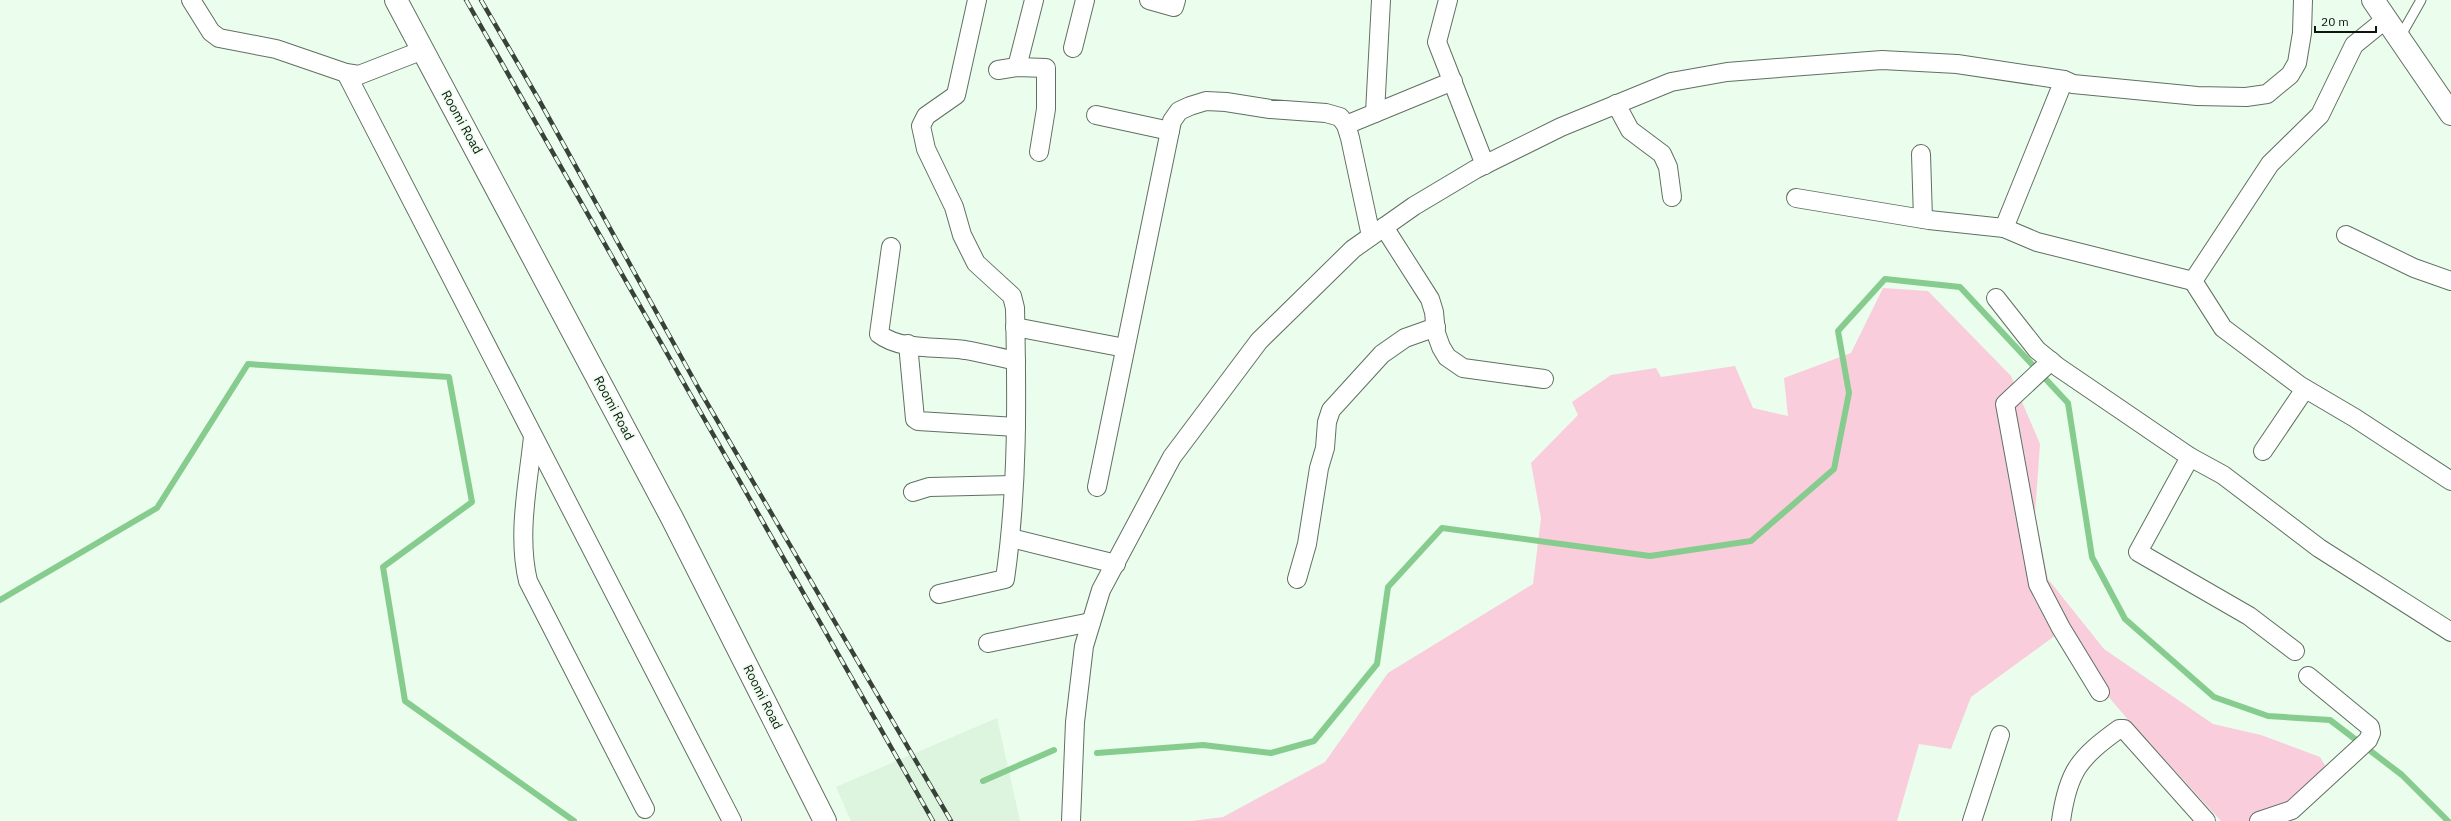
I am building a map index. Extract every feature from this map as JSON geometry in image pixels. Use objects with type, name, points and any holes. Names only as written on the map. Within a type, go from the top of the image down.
[{"type":"street","points":[[191,0],[211,32],[219,38],[276,49],[346,73],[359,75],[423,50]]},
{"type":"street","name":"Roomi Road","points":[[396,0],[672,518],[825,821]]},
{"type":"street","points":[[939,594],[1005,579],[1011,538],[1016,427],[1015,327],[1012,296],[976,263],[962,235],[954,207],[926,150],[921,126],[926,116],[956,95],[977,0]]},
{"type":"street","points":[[1017,68],[1034,0]]},
{"type":"street","points":[[1073,48],[1085,0]]},
{"type":"street","points":[[1149,0],[1174,7],[1176,0]]},
{"type":"street","points":[[1375,113],[1378,0]]},
{"type":"street","points":[[1448,0],[1437,42],[1485,164]]},
{"type":"street","points":[[1072,821],[1076,722],[1084,646],[1101,590],[1172,457],[1259,341],[1353,249],[1414,206],[1485,164],[1561,127],[1671,82],[1727,72],[1882,60],[1957,64],[2064,80],[2073,84],[2197,96],[2246,97],[2267,94],[2290,75],[2297,63],[2302,33],[2303,0]]},
{"type":"street","points":[[2373,0],[2451,114]]},
{"type":"street","points":[[2193,282],[2270,164],[2320,115],[2354,45],[2386,19]]},
{"type":"street","points":[[998,70],[1017,68],[1046,68],[1046,109],[1039,152]]},
{"type":"street","points":[[346,73],[732,821]]},
{"type":"street","points":[[2004,228],[2064,80]]},
{"type":"street","points":[[1346,125],[1452,81]]},
{"type":"street","points":[[1097,488],[1172,121],[1179,111],[1206,101],[1270,109],[1326,113],[1340,117],[1346,125],[1377,232],[1430,299],[1441,347],[1447,357],[1464,368],[1544,379]]},
{"type":"street","points":[[1616,104],[1630,130],[1662,154],[1668,167],[1672,197]]},
{"type":"street","points":[[1096,115],[1170,131]]},
{"type":"street","points":[[1921,154],[1923,219]]},
{"type":"street","points":[[1796,198],[1923,219],[2004,228],[2037,242],[2193,282],[2223,328],[2306,389],[2355,418],[2451,481]]},
{"type":"street","points":[[2346,235],[2414,268],[2451,281]]},
{"type":"street","points":[[891,247],[879,334],[886,339],[908,344],[966,350],[1016,361]]},
{"type":"street","points":[[1996,298],[2037,350],[2051,361],[2190,457],[2223,475],[2319,548],[2451,632]]},
{"type":"street","points":[[1015,327],[1125,348]]},
{"type":"street","points":[[1297,578],[1307,544],[1318,468],[1325,448],[1327,422],[1331,410],[1382,354],[1405,338],[1436,327]]},
{"type":"street","points":[[908,344],[916,419],[1016,427]]},
{"type":"street","points":[[2051,361],[2005,404],[2038,584],[2061,628],[2100,692]]},
{"type":"street","points":[[2263,451],[2306,389]]},
{"type":"street","points":[[533,437],[524,527],[523,561],[528,581],[645,809]]},
{"type":"street","points":[[2190,457],[2138,552],[2249,616],[2295,651]]},
{"type":"street","points":[[913,492],[929,488],[1013,485]]},
{"type":"street","points":[[1011,538],[1116,564]]},
{"type":"street","points":[[988,643],[1091,622]]},
{"type":"street","points":[[2259,821],[2292,810],[2368,740],[2372,733],[2370,727],[2308,676]]},
{"type":"street","points":[[2061,821],[2070,777],[2082,760],[2096,746],[2120,729],[2124,729],[2206,821]]},
{"type":"street","points":[[1972,821],[2000,735]]},
{"type":"lane","points":[[2399,38],[2421,0]]},
{"type":"shaded area","points":[[1883,288],[1928,291],[2011,376],[2040,444],[2035,514],[2048,579],[2104,649],[2213,724],[2261,735],[2320,757],[2333,778],[2262,821],[2221,821],[2130,722],[2056,635],[1971,697],[1951,749],[1919,744],[1897,821],[1191,821],[1223,817],[1325,762],[1388,673],[1533,584],[1541,518],[1531,463],[1578,415],[1572,402],[1611,375],[1656,368],[1661,377],[1735,366],[1753,408],[1788,416],[1784,378],[1851,353]]},
{"type":"shaded area","points":[[997,718],[1020,821],[851,821],[836,787]]},
{"type":"waterway","points":[[1097,753],[1203,745],[1271,753],[1314,741],[1377,664],[1388,587],[1442,528],[1650,556],[1751,541],[1834,469],[1849,393],[1838,331],[1885,279],[1960,287],[2068,403],[2092,557],[2125,619],[2214,697],[2268,716],[2330,720],[2402,775],[2448,821]]},
{"type":"waterway","points":[[0,600],[157,508],[248,364],[449,377],[472,502],[383,567],[405,701],[574,821]]},
{"type":"waterway","points":[[983,781],[1054,750]]},
{"type":"railway","points":[[466,0],[933,821]]},
{"type":"railway","points":[[481,0],[539,100],[700,391],[951,821]]}]
